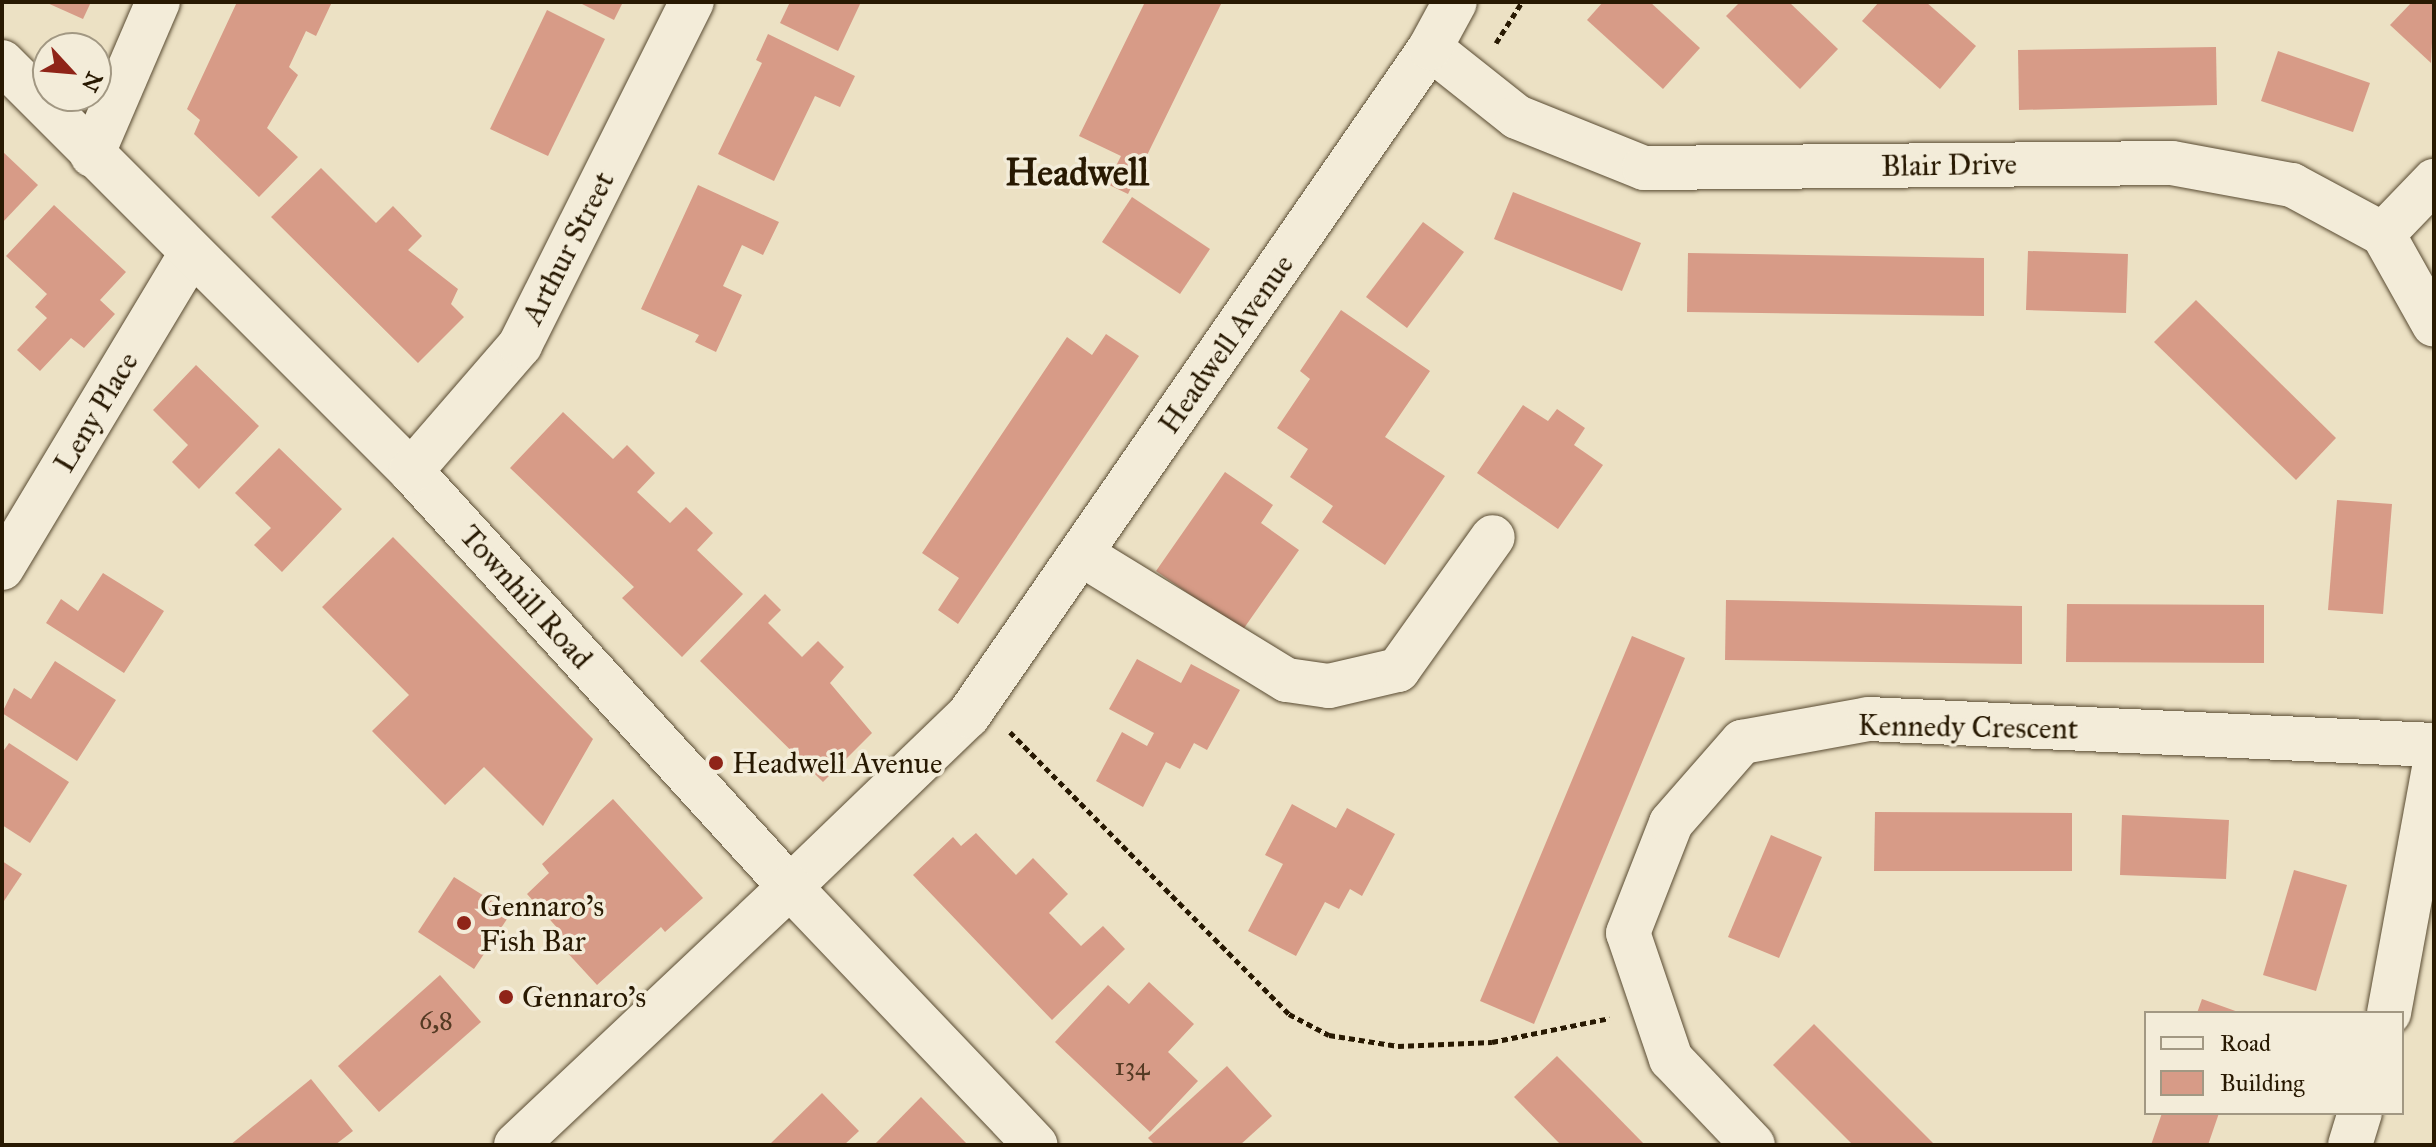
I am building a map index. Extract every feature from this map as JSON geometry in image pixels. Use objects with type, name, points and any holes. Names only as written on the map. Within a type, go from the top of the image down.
[{"type":"street","points":[[92,155],[158,2]]},
{"type":"street","name":"Arthur Street","points":[[411,471],[520,345],[692,2]]},
{"type":"street","name":"Headwell Avenue","points":[[516,1145],[790,887],[979,700],[1430,48],[1455,2]]},
{"type":"street","name":"Blair Drive","points":[[1430,48],[1517,117],[1644,168],[2172,163],[2292,185],[2383,234]]},
{"type":"street","name":"Townhill Road","points":[[2,62],[190,255],[411,471],[790,887],[1036,1145]]},
{"type":"street","points":[[2434,181],[2383,234],[2434,325]]},
{"type":"street","name":"Leny Place","points":[[2,568],[190,255]]},
{"type":"street","points":[[1081,554],[1287,680],[1329,686],[1398,670],[1493,537]]},
{"type":"street","name":"Kennedy Crescent","points":[[1753,1145],[1671,1059],[1628,933],[1671,823],[1742,742],[1868,719],[2434,745]]},
{"type":"street","points":[[2389,1011],[2434,769]]},
{"type":"street","points":[[2350,1145],[2359,1115]]},
{"type":"path","points":[[979,700],[1289,1014],[1329,1035],[1398,1046],[1492,1042],[1654,1009]]},
{"type":"building","points":[[45,2],[91,2],[83,19]]},
{"type":"building","points":[[237,2],[332,2],[316,36],[306,31],[289,67],[298,75],[267,128],[298,157],[259,197],[194,134],[200,120],[187,109]]},
{"type":"building","points":[[578,2],[623,2],[614,20]]},
{"type":"building","points":[[790,2],[861,2],[838,51],[780,23]]},
{"type":"building","points":[[1145,2],[1222,2],[1128,194],[1107,184],[1121,156],[1079,136]]},
{"type":"building","points":[[1603,2],[1650,2],[1700,48],[1663,89],[1587,20]]},
{"type":"building","points":[[1740,2],[1789,2],[1838,49],[1800,89],[1726,16]]},
{"type":"building","points":[[1879,2],[1926,2],[1976,46],[1940,89],[1862,21]]},
{"type":"building","points":[[2412,2],[2434,2],[2431,63],[2390,25]]},
{"type":"building","points":[[547,10],[605,39],[548,156],[490,129]]},
{"type":"building","points":[[768,34],[855,76],[840,107],[815,96],[774,181],[718,154],[762,63],[756,60]]},
{"type":"building","points":[[2216,47],[2217,105],[2019,110],[2018,50]]},
{"type":"building","points":[[2278,51],[2370,83],[2353,132],[2261,101]]},
{"type":"building","points":[[2,151],[38,185],[2,223]]},
{"type":"building","points":[[321,168],[376,223],[393,206],[422,236],[408,250],[458,289],[451,304],[464,317],[418,363],[271,217]]},
{"type":"building","points":[[698,185],[779,222],[763,255],[742,245],[723,286],[742,295],[716,352],[695,342],[699,335],[641,309]]},
{"type":"building","points":[[1513,192],[1641,243],[1622,291],[1494,239]]},
{"type":"building","points":[[1132,197],[1210,249],[1180,294],[1102,242]]},
{"type":"building","points":[[54,205],[126,272],[100,300],[115,314],[84,348],[71,338],[40,371],[17,350],[47,318],[35,307],[47,294],[6,256]]},
{"type":"building","points":[[1423,222],[1464,252],[1407,328],[1366,297]]},
{"type":"building","points":[[2028,251],[2128,254],[2126,313],[2026,310]]},
{"type":"building","points":[[1688,253],[1984,258],[1984,316],[1687,312]]},
{"type":"building","points":[[2196,300],[2336,438],[2296,480],[2154,342]]},
{"type":"building","points":[[1341,310],[1430,371],[1385,437],[1445,476],[1385,565],[1322,522],[1333,506],[1290,477],[1308,449],[1277,428],[1310,379],[1300,371]]},
{"type":"building","points":[[1106,334],[1139,356],[958,624],[938,610],[959,578],[922,553],[1067,337],[1092,355]]},
{"type":"building","points":[[196,365],[259,426],[199,489],[172,462],[188,445],[153,410]]},
{"type":"building","points":[[1523,405],[1548,421],[1557,409],[1585,428],[1574,445],[1603,465],[1558,529],[1477,473]]},
{"type":"building","points":[[563,412],[613,459],[627,445],[655,473],[637,492],[670,523],[686,507],[713,533],[697,550],[743,594],[682,657],[622,598],[634,587],[510,468]]},
{"type":"building","points":[[279,448],[342,509],[282,572],[254,545],[271,528],[235,493]]},
{"type":"building","points":[[1225,472],[1273,505],[1261,523],[1299,550],[1242,631],[1156,571]]},
{"type":"building","points":[[2337,500],[2392,504],[2383,614],[2328,610]]},
{"type":"building","points":[[393,537],[593,739],[543,826],[484,767],[445,805],[372,731],[409,695],[322,607]]},
{"type":"building","points":[[103,573],[164,611],[124,673],[46,623],[61,599],[78,611]]},
{"type":"building","points":[[765,594],[781,610],[768,623],[802,657],[818,641],[844,667],[830,683],[872,733],[823,782],[700,661]]},
{"type":"building","points":[[1726,600],[2022,606],[2022,664],[1725,660]]},
{"type":"building","points":[[2067,604],[2264,605],[2264,663],[2066,662]]},
{"type":"building","points":[[1632,636],[1685,658],[1534,1024],[1480,1001]]},
{"type":"building","points":[[1137,659],[1181,683],[1191,664],[1240,690],[1207,750],[1194,743],[1180,769],[1166,762],[1143,807],[1096,781],[1122,732],[1147,746],[1154,733],[1109,709]]},
{"type":"building","points":[[55,661],[116,700],[77,761],[2,713],[14,688],[31,699]]},
{"type":"building","points":[[9,743],[69,782],[30,843],[2,825],[2,753]]},
{"type":"building","points":[[613,799],[703,898],[665,932],[661,927],[597,985],[553,937],[560,931],[527,894],[549,873],[542,864]]},
{"type":"building","points":[[1292,804],[1336,828],[1347,808],[1395,834],[1362,896],[1350,889],[1339,909],[1325,902],[1296,956],[1248,931],[1283,864],[1265,855]]},
{"type":"building","points":[[1875,812],[2072,813],[2072,871],[1874,871]]},
{"type":"building","points":[[2122,815],[2229,820],[2226,879],[2120,875]]},
{"type":"building","points":[[976,833],[1016,875],[1033,858],[1068,894],[1049,913],[1081,946],[1103,926],[1125,949],[1052,1020],[913,875],[953,837],[961,846]]},
{"type":"building","points":[[1771,835],[1822,857],[1779,958],[1728,937]]},
{"type":"building","points":[[2,861],[22,874],[2,904]]},
{"type":"building","points":[[2294,870],[2347,885],[2316,991],[2263,975]]},
{"type":"building","name":"Gennaro's Fish Bar","points":[[454,877],[511,913],[474,969],[418,932]]},
{"type":"building","points":[[440,975],[481,1022],[379,1112],[338,1066]]},
{"type":"building","points":[[1149,982],[1194,1024],[1168,1052],[1198,1081],[1150,1132],[1055,1042],[1108,985],[1129,1004]]},
{"type":"building","points":[[2202,999],[2235,1011],[2198,1011]]},
{"type":"building","points":[[1814,1024],[1935,1145],[1853,1145],[1773,1065]]},
{"type":"building","points":[[1557,1056],[1645,1145],[1561,1145],[1514,1097]]},
{"type":"building","points":[[1227,1066],[1272,1116],[1240,1145],[1155,1145],[1148,1138]]},
{"type":"building","points":[[311,1079],[353,1131],[335,1145],[230,1145]]},
{"type":"building","points":[[822,1093],[859,1131],[844,1145],[769,1145]]},
{"type":"building","points":[[921,1097],[968,1145],[874,1145]]},
{"type":"building","points":[[2161,1115],[2218,1115],[2208,1145],[2151,1145]]},
{"type":"place","name":"Headwell Avenue","points":[[716,763]]},
{"type":"place","name":"Gennaro's Fish Bar","points":[[464,923]]},
{"type":"place","name":"Gennaro's","points":[[506,997]]},
{"type":"district","name":"Headwell","points":[[1077,173]]}]
